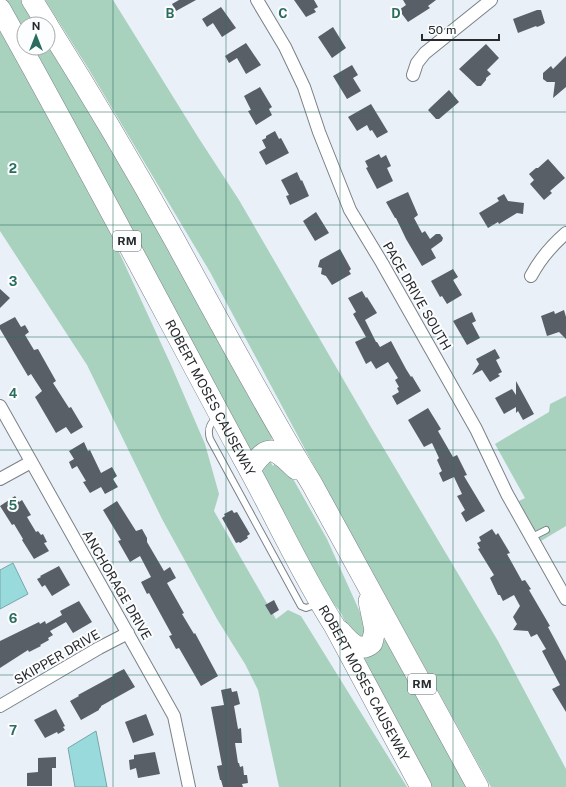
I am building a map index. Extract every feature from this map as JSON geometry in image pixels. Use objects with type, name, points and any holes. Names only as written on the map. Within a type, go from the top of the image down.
[{"type":"highway","name":"RM","points":[[32,0],[42,16]]},
{"type":"highway","name":"ROBERT MOSES CAUSEWAY","points":[[0,9],[68,130],[320,603],[334,626],[420,787]]},
{"type":"highway","name":"RM","points":[[56,40],[118,141],[173,237],[283,436],[312,484],[478,787]]},
{"type":"highway","points":[[250,470],[256,460],[263,454],[268,451],[276,451],[312,484]]},
{"type":"highway","points":[[334,626],[358,647],[366,647],[372,643],[375,630],[365,582]]},
{"type":"street","name":"PACE DRIVE SOUTH","points":[[257,0],[285,47],[304,87],[319,132],[350,210],[382,263],[476,429],[506,494],[532,537],[566,599]]},
{"type":"street","points":[[413,75],[417,63],[425,53],[491,0]]},
{"type":"street","points":[[531,276],[539,261],[566,233]]},
{"type":"street","name":"ANCHORAGE DRIVE","points":[[0,406],[174,716],[189,787]]},
{"type":"street","points":[[0,479],[31,462]]},
{"type":"street","name":"SKIPPER DRIVE","points":[[0,706],[128,632]]},
{"type":"lane","points":[[220,414],[211,423],[208,433],[210,439],[301,606],[306,608],[320,603]]},
{"type":"lane","points":[[532,537],[546,530]]},
{"type":"green space","points":[[2,0],[24,0],[34,16],[16,16],[16,25]]},
{"type":"green space","points":[[45,0],[113,0],[239,200],[498,641],[566,769],[566,787],[491,787],[321,479],[210,272],[88,68]]},
{"type":"green space","points":[[0,21],[16,50],[16,56],[19,56],[79,165],[171,365],[205,444],[219,494],[214,511],[276,619],[288,610],[301,616],[407,787],[279,787],[258,690],[245,664],[217,619],[162,519],[87,365],[0,231]]},
{"type":"green space","points":[[56,51],[130,170],[271,433],[272,441],[256,452],[249,450],[33,56],[56,56]]},
{"type":"green space","points":[[566,396],[566,526],[541,541],[519,501],[525,498],[495,444],[549,412],[550,404]]},
{"type":"green space","points":[[279,459],[283,461],[327,539],[369,632],[355,642],[340,611],[325,595],[261,477],[262,467],[270,461],[273,466]]},
{"type":"green space","points":[[386,636],[468,787],[427,787],[358,659],[375,652],[381,646]]},
{"type":"water","points":[[13,563],[28,594],[0,609],[0,570]]},
{"type":"water","points":[[96,731],[107,787],[75,787],[68,748]]},
{"type":"building","points":[[179,0],[196,0],[176,11],[172,4]]},
{"type":"building","points":[[294,0],[314,0],[318,7],[314,9],[316,12],[306,17]]},
{"type":"building","points":[[403,0],[436,0],[428,6],[430,8],[408,22],[399,10],[406,5]]},
{"type":"building","points":[[221,7],[236,28],[222,37],[213,23],[207,27],[202,19]]},
{"type":"building","points":[[537,10],[541,10],[545,23],[518,33],[513,19]]},
{"type":"building","points":[[333,27],[346,48],[332,58],[318,37]]},
{"type":"building","points":[[246,43],[261,65],[246,74],[237,58],[229,63],[225,56]]},
{"type":"building","points":[[486,44],[499,58],[487,70],[491,74],[486,78],[481,86],[477,86],[459,69]]},
{"type":"building","points":[[566,56],[566,87],[553,98],[555,82],[547,82],[543,79],[543,73],[551,66],[553,69]]},
{"type":"building","points":[[352,65],[358,75],[353,78],[361,91],[347,99],[333,76]]},
{"type":"building","points":[[260,87],[272,107],[269,109],[272,115],[256,125],[248,111],[251,110],[244,96]]},
{"type":"building","points":[[449,90],[459,102],[439,119],[436,119],[428,110]]},
{"type":"building","points":[[371,104],[388,132],[377,138],[372,130],[370,131],[367,125],[357,131],[348,117]]},
{"type":"building","points":[[275,131],[279,139],[281,138],[289,153],[266,165],[259,152],[266,148],[262,140]]},
{"type":"building","points":[[379,154],[381,158],[386,155],[391,166],[387,168],[393,181],[377,189],[366,168],[368,167],[365,161]]},
{"type":"building","points":[[548,159],[565,178],[550,191],[552,193],[544,200],[530,184],[534,180],[529,174]]},
{"type":"building","points":[[297,172],[309,196],[290,205],[286,196],[289,195],[281,180]]},
{"type":"building","points":[[408,192],[418,215],[414,218],[422,233],[425,231],[430,239],[436,234],[440,234],[443,238],[442,241],[431,249],[436,258],[422,266],[386,202]]},
{"type":"building","points":[[504,194],[508,201],[524,203],[523,214],[517,213],[499,224],[498,222],[488,228],[479,213],[499,201],[497,198]]},
{"type":"building","points":[[316,212],[329,233],[315,241],[303,221]]},
{"type":"building","points":[[340,249],[351,269],[349,271],[351,274],[332,285],[326,276],[321,274],[322,268],[318,267],[320,260]]},
{"type":"building","points":[[453,269],[458,277],[453,280],[462,295],[447,304],[442,296],[440,297],[431,281]]},
{"type":"building","points":[[0,289],[10,298],[0,308]]},
{"type":"building","points":[[362,291],[377,313],[365,320],[376,342],[380,347],[391,341],[406,369],[421,391],[397,405],[392,396],[399,392],[397,388],[399,387],[395,380],[398,378],[388,362],[376,369],[371,361],[366,364],[355,342],[366,337],[353,314],[356,312],[348,298]]},
{"type":"building","points":[[564,310],[566,317],[566,339],[559,332],[547,336],[541,316],[554,311],[555,314]]},
{"type":"building","points":[[472,312],[476,321],[472,323],[480,338],[467,345],[453,321]]},
{"type":"building","points":[[15,317],[21,327],[25,325],[29,332],[25,335],[34,350],[38,349],[56,381],[53,383],[69,408],[71,407],[83,427],[71,434],[66,427],[56,433],[35,397],[42,391],[31,374],[28,376],[0,329],[0,325]]},
{"type":"building","points":[[495,349],[500,358],[496,360],[502,372],[498,374],[500,376],[490,382],[482,370],[472,375],[479,364],[476,359]]},
{"type":"building","points":[[516,381],[534,414],[523,420],[518,411],[516,413],[516,407],[504,414],[495,398],[512,389],[516,395]]},
{"type":"building","points":[[428,408],[441,429],[438,431],[453,457],[457,455],[467,475],[464,476],[485,511],[466,522],[461,513],[465,510],[457,496],[462,494],[454,477],[443,482],[439,473],[442,471],[437,460],[439,458],[432,443],[424,447],[408,420]]},
{"type":"building","points":[[84,442],[88,451],[90,450],[101,473],[112,467],[117,476],[113,479],[118,487],[105,494],[101,487],[90,493],[83,482],[86,481],[77,466],[72,469],[69,462],[74,459],[69,451]]},
{"type":"building","points":[[15,496],[19,502],[22,500],[31,515],[27,517],[36,532],[38,531],[41,535],[43,534],[47,542],[44,543],[49,551],[34,559],[14,524],[12,525],[0,506]]},
{"type":"building","points":[[117,501],[136,531],[142,529],[147,538],[147,542],[164,571],[170,567],[176,578],[167,583],[184,613],[182,614],[194,634],[195,633],[218,676],[201,686],[179,648],[176,649],[169,636],[172,635],[149,593],[147,594],[141,582],[151,577],[140,556],[130,562],[118,541],[121,540],[103,510]]},
{"type":"building","points":[[232,510],[234,513],[237,512],[250,534],[247,536],[248,538],[240,543],[236,543],[222,518],[225,516],[224,514]]},
{"type":"building","points":[[492,529],[496,535],[498,533],[510,553],[507,554],[522,581],[525,580],[531,589],[529,590],[550,626],[548,627],[566,661],[566,712],[552,689],[560,685],[542,651],[546,649],[537,634],[531,637],[528,631],[513,630],[517,624],[513,617],[520,606],[514,595],[503,601],[500,595],[498,595],[490,578],[494,575],[478,549],[480,548],[477,543],[481,541],[479,537]]},
{"type":"building","points":[[59,566],[70,585],[52,596],[45,585],[42,587],[37,579]]},
{"type":"building","points":[[274,600],[279,610],[271,615],[265,605]]},
{"type":"building","points":[[79,601],[92,622],[73,633],[66,622],[50,631],[53,635],[48,638],[49,640],[40,645],[41,646],[29,652],[28,650],[0,668],[0,641],[39,622],[40,624],[45,621],[46,624],[62,615],[60,611]]},
{"type":"building","points":[[124,669],[135,687],[101,706],[99,710],[81,720],[70,701]]},
{"type":"building","points":[[231,688],[232,692],[237,691],[240,704],[234,706],[238,729],[241,728],[242,743],[235,743],[238,763],[240,767],[243,766],[244,775],[247,775],[248,783],[242,784],[243,787],[223,787],[217,766],[222,765],[211,707],[224,705],[221,690]]},
{"type":"building","points":[[56,709],[65,726],[63,727],[65,730],[45,738],[34,720]]},
{"type":"building","points":[[146,714],[154,735],[133,743],[125,722]]},
{"type":"building","points":[[155,752],[160,774],[138,778],[136,768],[130,770],[129,760],[134,759],[134,755]]},
{"type":"building","points":[[56,757],[56,768],[52,768],[52,786],[27,786],[27,773],[38,772],[38,758]]}]
